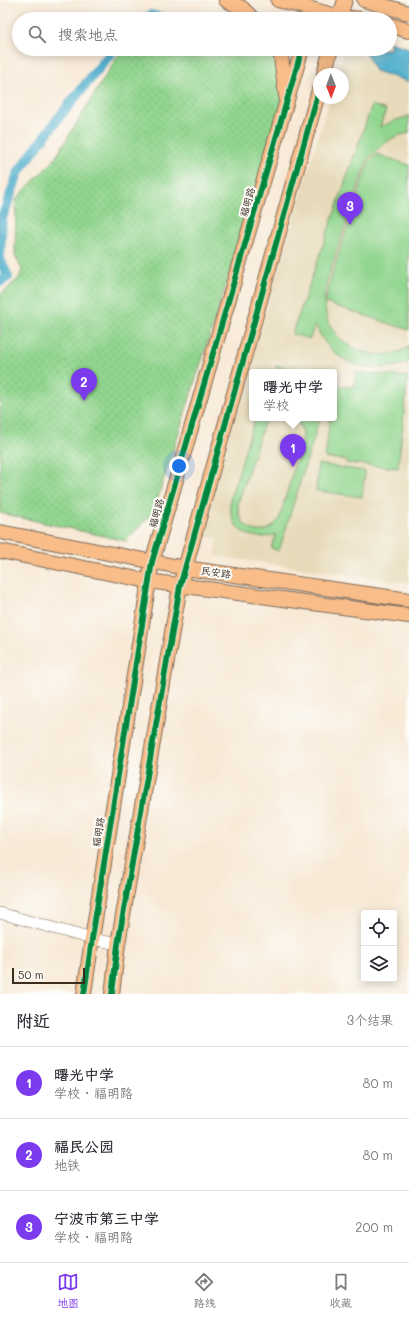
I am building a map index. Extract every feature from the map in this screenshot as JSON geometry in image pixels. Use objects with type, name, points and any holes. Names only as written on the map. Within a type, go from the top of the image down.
[{"type":"main road","points":[[226,0],[242,8],[246,12]]},
{"type":"main road","points":[[278,0],[313,10]]},
{"type":"main road","points":[[341,12],[345,0]]},
{"type":"main road","points":[[364,0],[409,13]]},
{"type":"main road","points":[[397,27],[409,31]]},
{"type":"main road","points":[[281,56],[287,101]]},
{"type":"main road","name":"福明路","points":[[84,994],[152,562],[300,56]]},
{"type":"main road","points":[[326,68],[328,56]]},
{"type":"main road","points":[[112,994],[118,944],[180,586],[315,104]]},
{"type":"main road","name":"民安路","points":[[0,532],[185,568],[409,600]]},
{"type":"main road","name":"民安路","points":[[0,551],[148,582],[409,616]]},
{"type":"street","points":[[0,913],[92,939],[118,944]]},
{"type":"shaded area","points":[[342,56],[358,56],[409,75],[409,583],[215,556],[217,538],[200,537],[253,352],[328,104],[349,104],[349,68],[339,68]]},
{"type":"green space","points":[[118,56],[278,56],[285,101],[153,513],[126,541],[0,513],[0,295],[19,278],[22,270],[15,255],[16,199],[54,160]]},
{"type":"green space","points":[[372,105],[386,110],[380,127],[409,116],[409,133],[396,137],[384,144],[366,163],[326,284],[325,302],[328,321],[334,331],[342,340],[352,347],[363,352],[386,354],[398,352],[409,347],[409,362],[376,368],[354,364],[335,353],[323,340],[315,324],[310,339],[292,334]]},
{"type":"green space","points":[[377,154],[409,165],[409,330],[326,303],[328,287],[368,163]]},
{"type":"green space","points":[[277,365],[289,369],[276,369]]},
{"type":"green space","points":[[356,372],[408,377],[398,468],[346,463],[346,460],[325,458],[330,421],[337,421],[337,386],[354,387]]},
{"type":"green space","points":[[255,421],[266,421],[264,423],[238,504],[242,521],[247,526],[253,530],[267,530],[279,519],[303,438],[301,427],[297,421],[319,421],[279,551],[271,548],[276,534],[266,537],[252,536],[245,533],[235,524],[231,515],[231,494]]},
{"type":"green space","points":[[318,464],[365,471],[362,497],[316,491]]},
{"type":"water","points":[[397,44],[409,48],[409,82],[375,71],[368,56],[397,56]]},
{"type":"waterway","points":[[0,255],[2,218],[19,171],[57,120],[108,56]]},
{"type":"waterway","points":[[0,259],[8,277],[0,282]]},
{"type":"cycle path","points":[[84,994],[152,562],[300,56]]},
{"type":"cycle path","points":[[112,994],[118,944],[180,586],[315,104]]},
{"type":"place","name":"宁波市第三中学","points":[[350,225]]},
{"type":"place","name":"福民公园","points":[[84,401]]},
{"type":"place","name":"曙光中学","points":[[293,467]]}]
